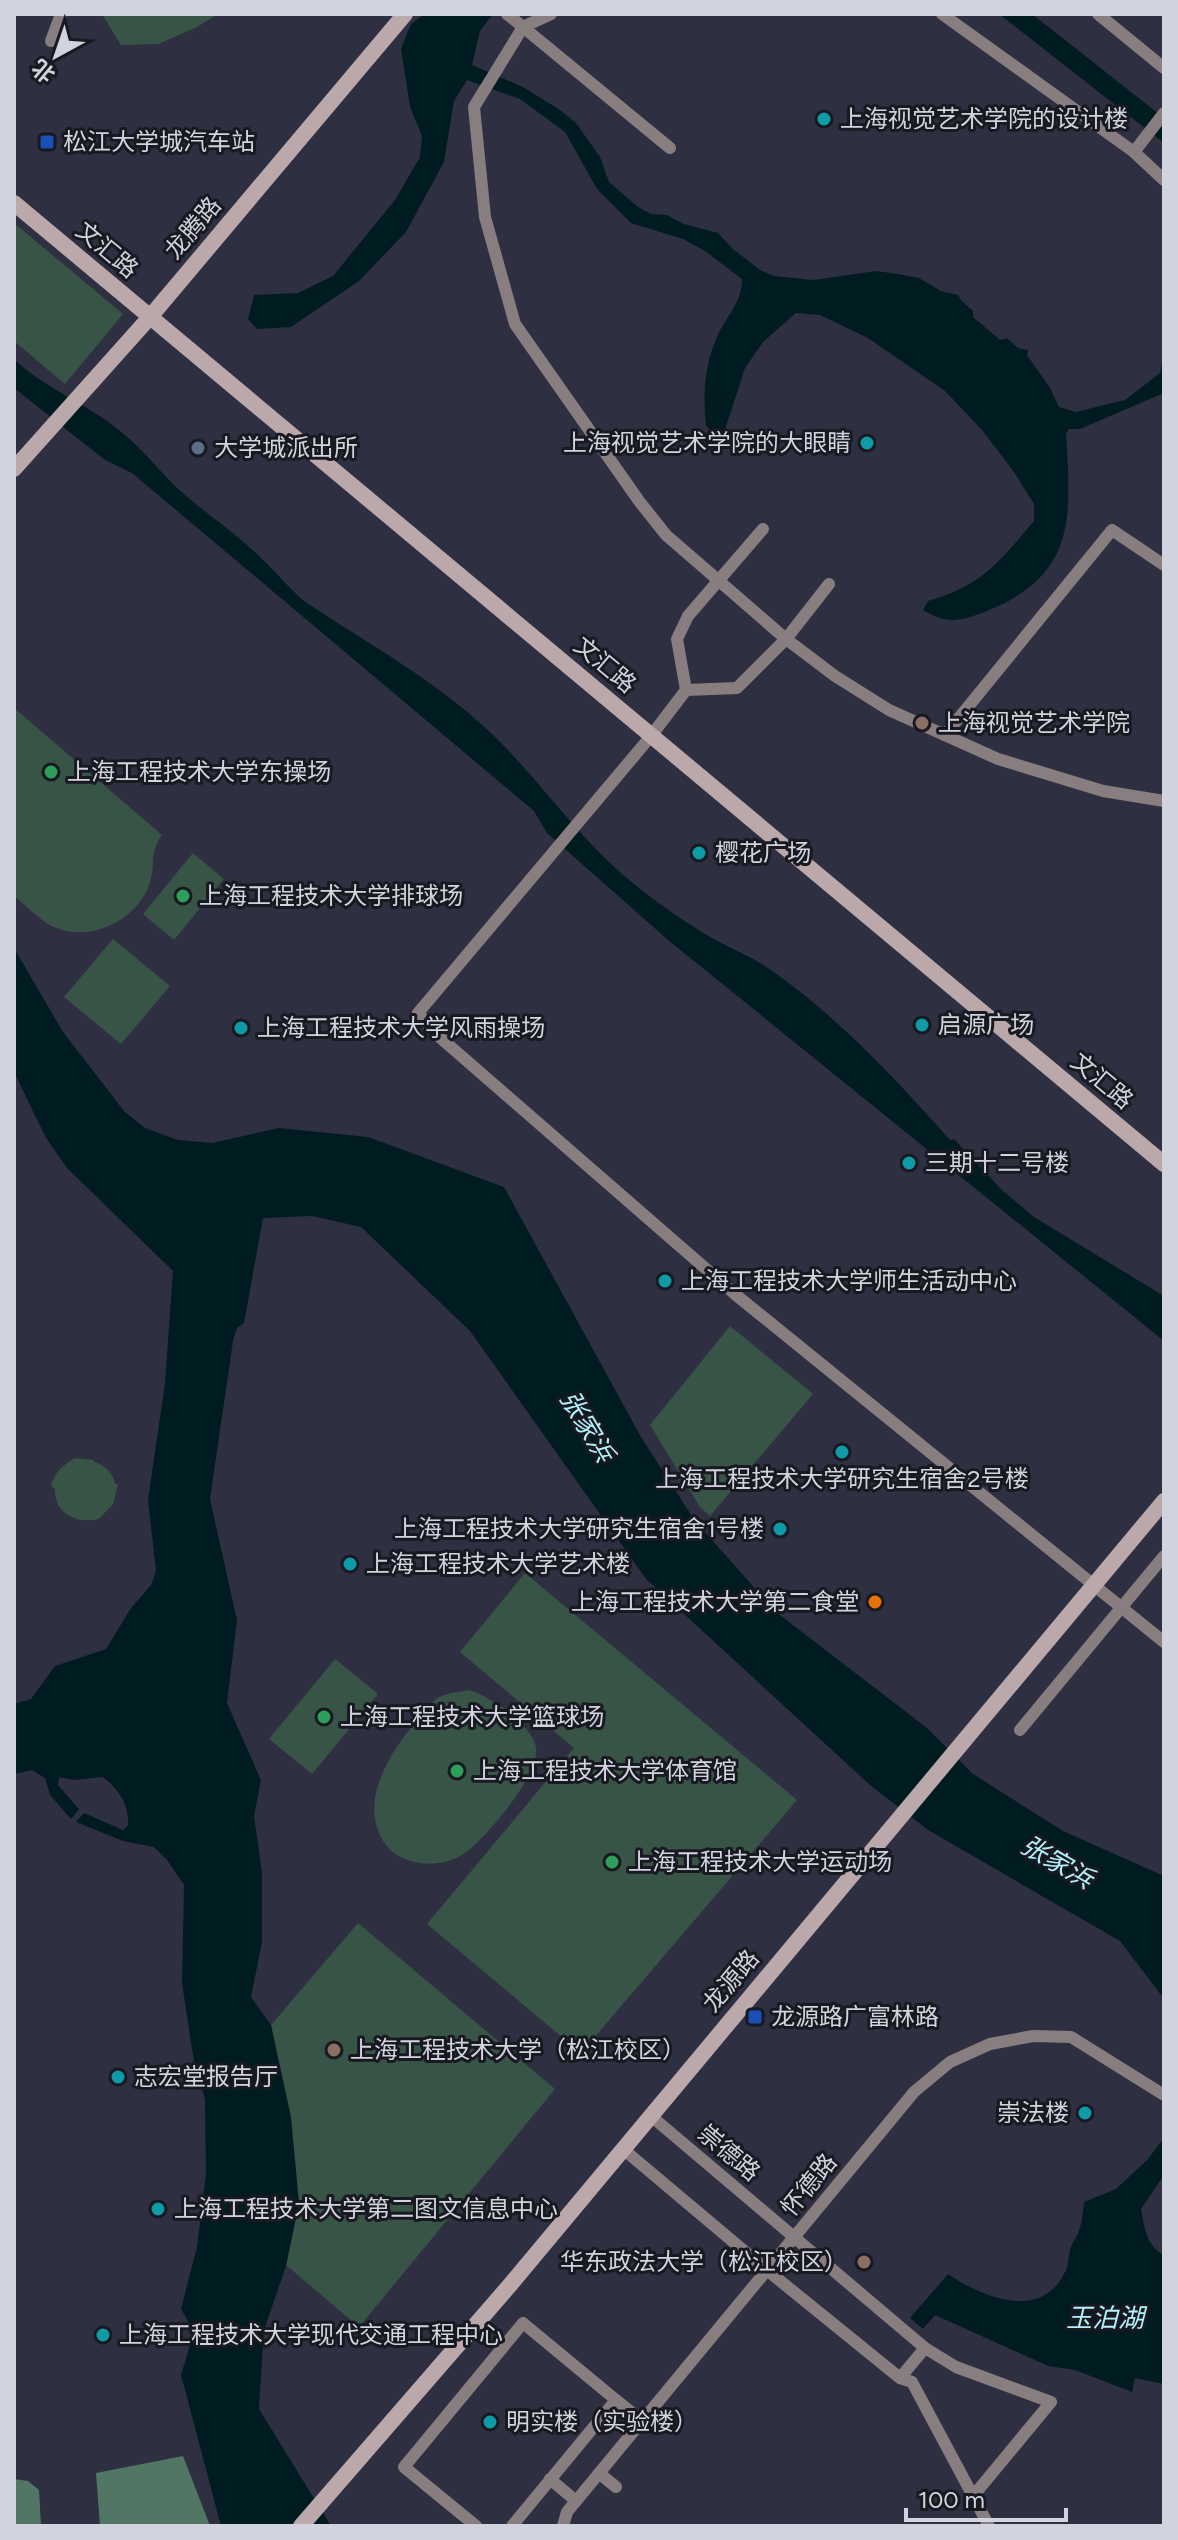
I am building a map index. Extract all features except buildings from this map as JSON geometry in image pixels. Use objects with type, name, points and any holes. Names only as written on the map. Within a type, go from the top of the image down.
[{"type":"main road","name":"龙腾路","points":[[14,469],[150,317],[405,14]]},
{"type":"main road","name":"文汇路","points":[[14,203],[1164,1164]]},
{"type":"main road","name":"龙源路","points":[[301,2526],[510,2285],[1164,1501]]},
{"type":"street","points":[[51,41],[61,14]]},
{"type":"street","points":[[507,14],[670,148]]},
{"type":"street","points":[[551,14],[523,27],[474,107],[485,217],[515,324],[639,501],[666,535],[786,639],[835,676],[889,710],[998,759],[1103,791],[1164,801]]},
{"type":"street","points":[[942,14],[1136,148],[1164,180]]},
{"type":"street","points":[[1098,14],[1164,68]]},
{"type":"street","points":[[1136,148],[1164,113]]},
{"type":"street","points":[[763,529],[688,616],[677,639],[686,690],[651,736],[418,1013],[436,1034],[736,1295],[1164,1642]]},
{"type":"street","points":[[945,735],[1112,530],[1164,565]]},
{"type":"street","points":[[686,690],[737,688],[786,639],[829,584]]},
{"type":"street","points":[[1020,1730],[1164,1556]]},
{"type":"street","name":"怀德路","points":[[563,2526],[567,2512],[914,2092],[950,2062],[990,2044],[1033,2036],[1071,2037],[1164,2095]]},
{"type":"street","name":"崇德路","points":[[651,2116],[925,2348],[956,2367],[1051,2402],[974,2495]]},
{"type":"street","points":[[623,2149],[900,2378],[912,2382],[989,2526]]},
{"type":"street","points":[[476,2526],[404,2467],[523,2323],[642,2421]]},
{"type":"street","points":[[900,2378],[925,2348]]},
{"type":"street","points":[[512,2526],[616,2400]]},
{"type":"street","points":[[599,2473],[616,2487]]},
{"type":"street","points":[[550,2479],[576,2501]]},
{"type":"shaded area","points":[[102,14],[218,14],[158,44],[121,45]]},
{"type":"shaded area","points":[[14,223],[123,314],[65,384],[14,341]]},
{"type":"shaded area","name":"上海工程技术大学东操场","points":[[14,708],[162,835],[155,848],[151,880],[141,901],[119,921],[106,927],[77,932],[62,930],[48,924],[14,896]]},
{"type":"shaded area","name":"上海工程技术大学排球场","points":[[193,853],[224,879],[174,940],[143,914]]},
{"type":"shaded area","points":[[113,939],[170,986],[121,1044],[64,997]]},
{"type":"shaded area","points":[[730,1326],[813,1394],[710,1516],[700,1507],[650,1425]]},
{"type":"shaded area","points":[[75,1458],[94,1460],[108,1470],[115,1484],[118,1484],[113,1504],[99,1519],[75,1518],[58,1505],[55,1489],[51,1486],[60,1470]]},
{"type":"shaded area","name":"上海工程技术大学运动场","points":[[525,1573],[797,1800],[581,2053],[427,1924],[574,1748],[460,1652]]},
{"type":"shaded area","name":"上海工程技术大学篮球场","points":[[335,1659],[378,1694],[312,1774],[269,1739]]},
{"type":"shaded area","name":"上海工程技术大学体育馆","points":[[469,1690],[488,1698],[518,1720],[533,1738],[535,1759],[530,1773],[496,1822],[462,1855],[430,1864],[407,1860],[397,1855],[382,1839],[374,1807],[376,1791],[389,1760],[418,1719],[439,1697]]},
{"type":"shaded area","points":[[358,1923],[555,2089],[359,2327],[286,2265],[299,2203],[271,2025]]},
{"type":"green space","points":[[183,2456],[210,2526],[100,2526],[96,2473]]},
{"type":"green space","points":[[14,2479],[28,2481],[39,2490],[41,2526],[14,2526]]},
{"type":"water","points":[[424,14],[493,14],[480,31],[472,65],[523,87],[576,123],[600,157],[609,182],[638,207],[651,214],[667,215],[684,224],[718,233],[760,270],[774,276],[813,280],[876,271],[919,278],[941,291],[958,295],[973,311],[973,317],[1000,340],[1007,338],[1018,348],[1028,350],[1027,355],[1059,407],[1076,412],[1125,400],[1160,373],[1164,354],[1164,393],[1080,429],[1069,429],[1066,433],[1067,517],[1053,561],[1038,580],[1016,596],[970,617],[947,620],[923,610],[928,601],[962,588],[988,571],[1034,521],[1034,504],[982,430],[945,391],[868,338],[820,315],[796,313],[763,342],[745,368],[722,439],[706,426],[705,392],[709,359],[736,303],[742,279],[705,251],[683,239],[631,223],[597,189],[565,132],[520,99],[467,80],[454,101],[444,162],[406,232],[359,281],[291,327],[257,329],[248,319],[254,295],[298,293],[333,276],[395,200],[420,157],[422,136],[410,107],[401,49],[411,24]]},
{"type":"water","points":[[999,14],[1032,14],[1164,118],[1164,143]]},
{"type":"water","points":[[14,359],[40,380],[112,424],[176,487],[251,549],[304,601],[431,684],[478,721],[610,863],[638,887],[701,931],[764,965],[820,1008],[887,1072],[950,1140],[954,1139],[1002,1190],[1034,1217],[1164,1296],[1164,1341],[668,940],[547,833],[534,811],[132,473],[105,460],[14,388]]},
{"type":"water","name":"张家浜","points":[[14,948],[63,1032],[124,1111],[145,1128],[178,1140],[212,1143],[279,1128],[368,1137],[504,1187],[641,1437],[695,1521],[776,1612],[927,1728],[973,1774],[1063,1831],[1164,1876],[1164,1999],[1120,1941],[928,1830],[870,1785],[646,1579],[470,1331],[361,1227],[312,1216],[263,1218],[244,1323],[237,1328],[233,1341],[210,1499],[237,1620],[227,1703],[261,1780],[254,1816],[262,1872],[262,1942],[251,1997],[271,2025],[291,2117],[299,2203],[286,2266],[264,2330],[259,2409],[331,2526],[221,2526],[181,2375],[194,2332],[181,2309],[197,2247],[206,2174],[205,2099],[194,2062],[182,1983],[184,1885],[154,1847],[123,1841],[76,1822],[84,1813],[123,1830],[128,1825],[122,1798],[103,1777],[74,1780],[59,1777],[58,1785],[79,1809],[71,1819],[50,1795],[45,1778],[32,1770],[14,1774],[14,1704],[31,1699],[55,1666],[106,1649],[131,1608],[151,1585],[156,1571],[148,1500],[165,1383],[173,1271],[67,1168],[46,1138],[14,1072]]},
{"type":"water","name":"玉泊湖","points":[[1164,2138],[1164,2175],[1141,2209],[1150,2241],[1164,2255],[1164,2384],[1135,2378],[1132,2392],[1075,2370],[1048,2366],[935,2315],[923,2329],[910,2318],[948,2274],[977,2290],[1009,2300],[1025,2301],[1053,2289],[1067,2268],[1084,2202],[1116,2189],[1147,2160]]},
{"type":"place","name":"上海视觉艺术学院的设计楼","points":[[824,119]]},
{"type":"place","name":"松江大学城汽车站","points":[[47,142]]},
{"type":"place","name":"上海视觉艺术学院的大眼睛","points":[[867,443]]},
{"type":"place","name":"大学城派出所","points":[[198,448]]},
{"type":"place","name":"上海视觉艺术学院","points":[[922,723]]},
{"type":"place","name":"上海工程技术大学东操场","points":[[51,772]]},
{"type":"place","name":"樱花广场","points":[[699,853]]},
{"type":"place","name":"上海工程技术大学排球场","points":[[183,896]]},
{"type":"place","name":"启源广场","points":[[922,1025]]},
{"type":"place","name":"上海工程技术大学风雨操场","points":[[241,1028]]},
{"type":"place","name":"三期十二号楼","points":[[909,1163]]},
{"type":"place","name":"上海工程技术大学师生活动中心","points":[[665,1281]]},
{"type":"place","name":"上海工程技术大学研究生宿舍2号楼","points":[[842,1452]]},
{"type":"place","name":"上海工程技术大学研究生宿舍1号楼","points":[[780,1529]]},
{"type":"place","name":"上海工程技术大学艺术楼","points":[[350,1564]]},
{"type":"place","name":"上海工程技术大学第二食堂","points":[[875,1602]]},
{"type":"place","name":"上海工程技术大学篮球场","points":[[324,1717]]},
{"type":"place","name":"上海工程技术大学体育馆","points":[[457,1771]]},
{"type":"place","name":"上海工程技术大学运动场","points":[[612,1862]]},
{"type":"place","name":"龙源路广富林路","points":[[755,2017]]},
{"type":"place","name":"上海工程技术大学（松江校区）","points":[[334,2050]]},
{"type":"place","name":"志宏堂报告厅","points":[[118,2077]]},
{"type":"place","name":"崇法楼","points":[[1085,2113]]},
{"type":"place","name":"上海工程技术大学第二图文信息中心","points":[[158,2209]]},
{"type":"place","name":"华东政法大学（松江校区）","points":[[864,2262]]},
{"type":"place","name":"上海工程技术大学现代交通工程中心","points":[[103,2335]]},
{"type":"place","name":"明实楼（实验楼）","points":[[490,2422]]}]
